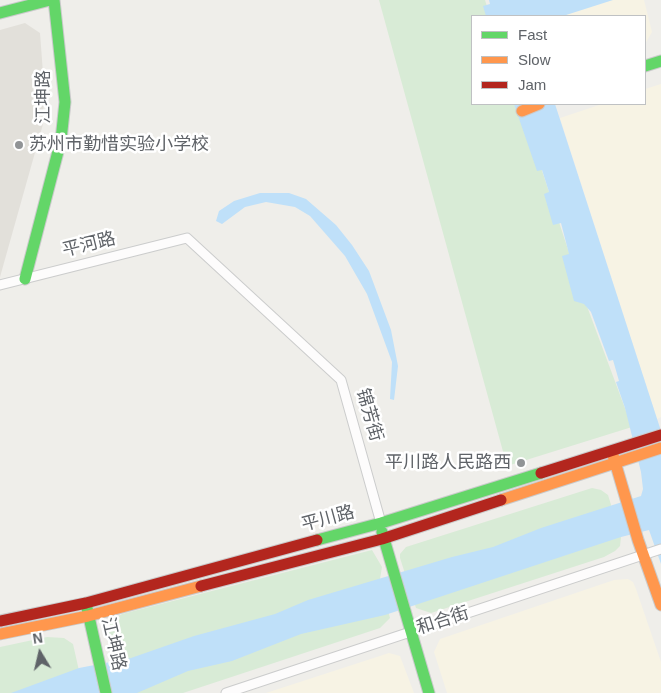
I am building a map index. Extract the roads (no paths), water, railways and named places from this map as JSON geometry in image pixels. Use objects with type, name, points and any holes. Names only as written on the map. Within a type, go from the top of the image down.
[{"type":"street","points":[[0,13],[50,0]]},
{"type":"street","name":"江坤路","points":[[25,279],[61,140],[65,102],[54,0]]},
{"type":"street","points":[[646,66],[661,61]]},
{"type":"street","points":[[522,111],[537,105]]},
{"type":"street","name":"平河路","points":[[0,286],[187,238]]},
{"type":"street","name":"锦芳街","points":[[187,238],[341,380],[381,523],[382,539],[429,693]]},
{"type":"street","name":"平川路","points":[[0,621],[86,603],[381,523],[661,435]]},
{"type":"street","name":"平川路","points":[[0,634],[88,616],[382,539],[661,448]]},
{"type":"street","points":[[612,451],[638,540],[652,552],[661,605]]},
{"type":"street","name":"和合街","points":[[226,693],[652,552]]},
{"type":"street","name":"江坤路","points":[[86,603],[106,693]]},
{"type":"water","points":[[489,0],[613,0],[566,15],[486,15],[483,6],[490,4]]},
{"type":"water","points":[[514,105],[555,105],[661,431],[661,564],[649,530],[621,537],[385,615],[301,634],[232,661],[188,671],[137,693],[11,693],[79,668],[131,658],[194,636],[275,614],[308,600],[452,557],[493,547],[541,528],[641,496],[643,489],[641,472],[625,408],[616,382],[619,381],[613,360],[609,361],[591,312],[584,304],[574,301],[562,256],[569,254],[561,223],[553,225],[544,194],[549,192],[542,170],[537,171]]},
{"type":"water","points":[[260,193],[289,193],[306,199],[336,225],[369,271],[391,330],[398,366],[394,400],[390,399],[392,362],[367,294],[345,256],[310,216],[295,207],[266,202],[245,207],[222,224],[216,221],[219,211],[234,201]]},
{"type":"place","name":"苏州市勤惜实验小学校","points":[[19,145]]},
{"type":"place","name":"平川路人民路西","points":[[521,463]]}]
